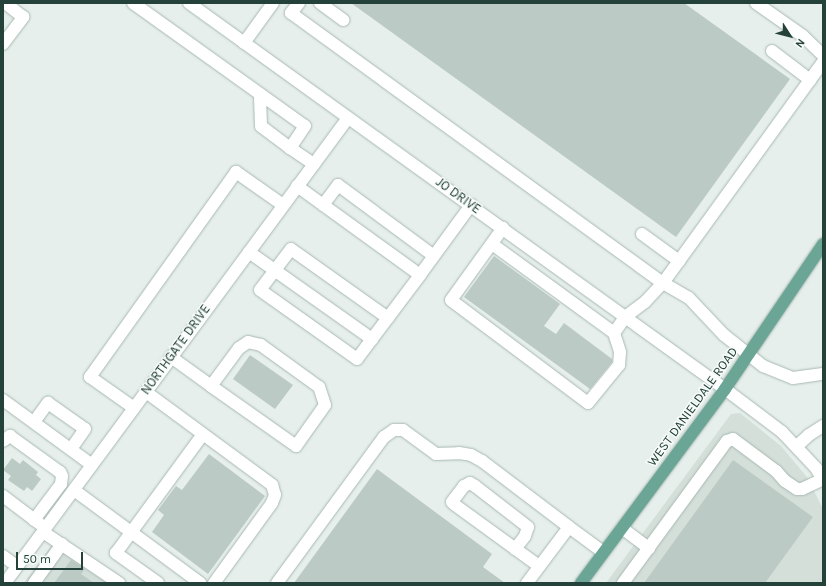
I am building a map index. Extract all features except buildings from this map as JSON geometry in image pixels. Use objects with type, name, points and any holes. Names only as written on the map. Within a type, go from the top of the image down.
[{"type":"main road","name":"WEST DANIELDALE ROAD","points":[[581,583],[725,389],[823,244]]},
{"type":"street","points":[[3,44],[23,16],[5,3]]},
{"type":"street","points":[[133,3],[305,126],[290,148]]},
{"type":"street","name":"JO DRIVE","points":[[189,3],[725,389],[782,432],[797,446],[816,468],[823,479]]},
{"type":"street","points":[[244,43],[273,3]]},
{"type":"street","points":[[277,3],[663,283],[689,298],[724,335],[763,366],[793,378],[823,374]]},
{"type":"street","points":[[291,13],[299,3]]},
{"type":"street","points":[[320,3],[343,20]]},
{"type":"street","points":[[756,3],[803,36],[823,55]]},
{"type":"street","points":[[772,51],[810,80]]},
{"type":"street","points":[[614,333],[625,317],[645,302],[663,283],[823,62]]},
{"type":"street","points":[[260,94],[261,126],[314,164]]},
{"type":"street","name":"NORTHGATE DRIVE","points":[[5,583],[348,118]]},
{"type":"street","points":[[134,408],[90,377],[236,172],[283,205]]},
{"type":"street","points":[[323,205],[338,185],[434,256]]},
{"type":"street","points":[[297,186],[420,275]]},
{"type":"street","points":[[388,318],[291,249],[260,290],[357,359],[388,318],[420,275],[471,205]]},
{"type":"street","points":[[492,244],[614,333],[620,352],[619,365],[588,403],[451,300],[503,228]]},
{"type":"street","points":[[642,234],[679,260]]},
{"type":"street","points":[[249,252],[372,339]]},
{"type":"street","points":[[569,300],[581,285]]},
{"type":"street","points":[[171,357],[211,386],[296,446],[325,405],[319,387],[261,345],[248,342],[239,348],[211,386]]},
{"type":"street","points":[[146,392],[272,485],[276,495],[272,503],[214,583]]},
{"type":"street","points":[[3,400],[92,465]]},
{"type":"street","points":[[34,422],[48,403],[85,429],[71,449]]},
{"type":"street","points":[[797,446],[809,435],[823,426]]},
{"type":"street","points":[[277,583],[384,437],[394,430],[403,430],[436,454],[459,453],[471,455],[603,552]]},
{"type":"street","points":[[158,583],[116,553],[203,434]]},
{"type":"street","points":[[3,441],[10,436],[60,472],[62,476],[61,484],[34,520]]},
{"type":"street","points":[[623,583],[727,441],[733,439],[776,471],[785,481],[797,489],[802,489],[823,479]]},
{"type":"street","points":[[515,549],[525,536],[528,527],[475,486],[470,483],[464,486],[452,502],[455,505],[515,549],[539,566]]},
{"type":"street","points":[[74,490],[200,583]]},
{"type":"street","points":[[3,496],[62,544],[119,583]]},
{"type":"street","points":[[527,583],[569,527]]},
{"type":"street","points":[[622,528],[649,548]]},
{"type":"street","points":[[34,583],[62,544]]},
{"type":"street","points":[[3,556],[17,566]]},
{"type":"shaded area","points":[[740,413],[781,446],[807,477],[823,509],[823,583],[606,583],[731,414]]},
{"type":"shaded area","points":[[59,535],[67,541],[127,583],[24,583]]}]
